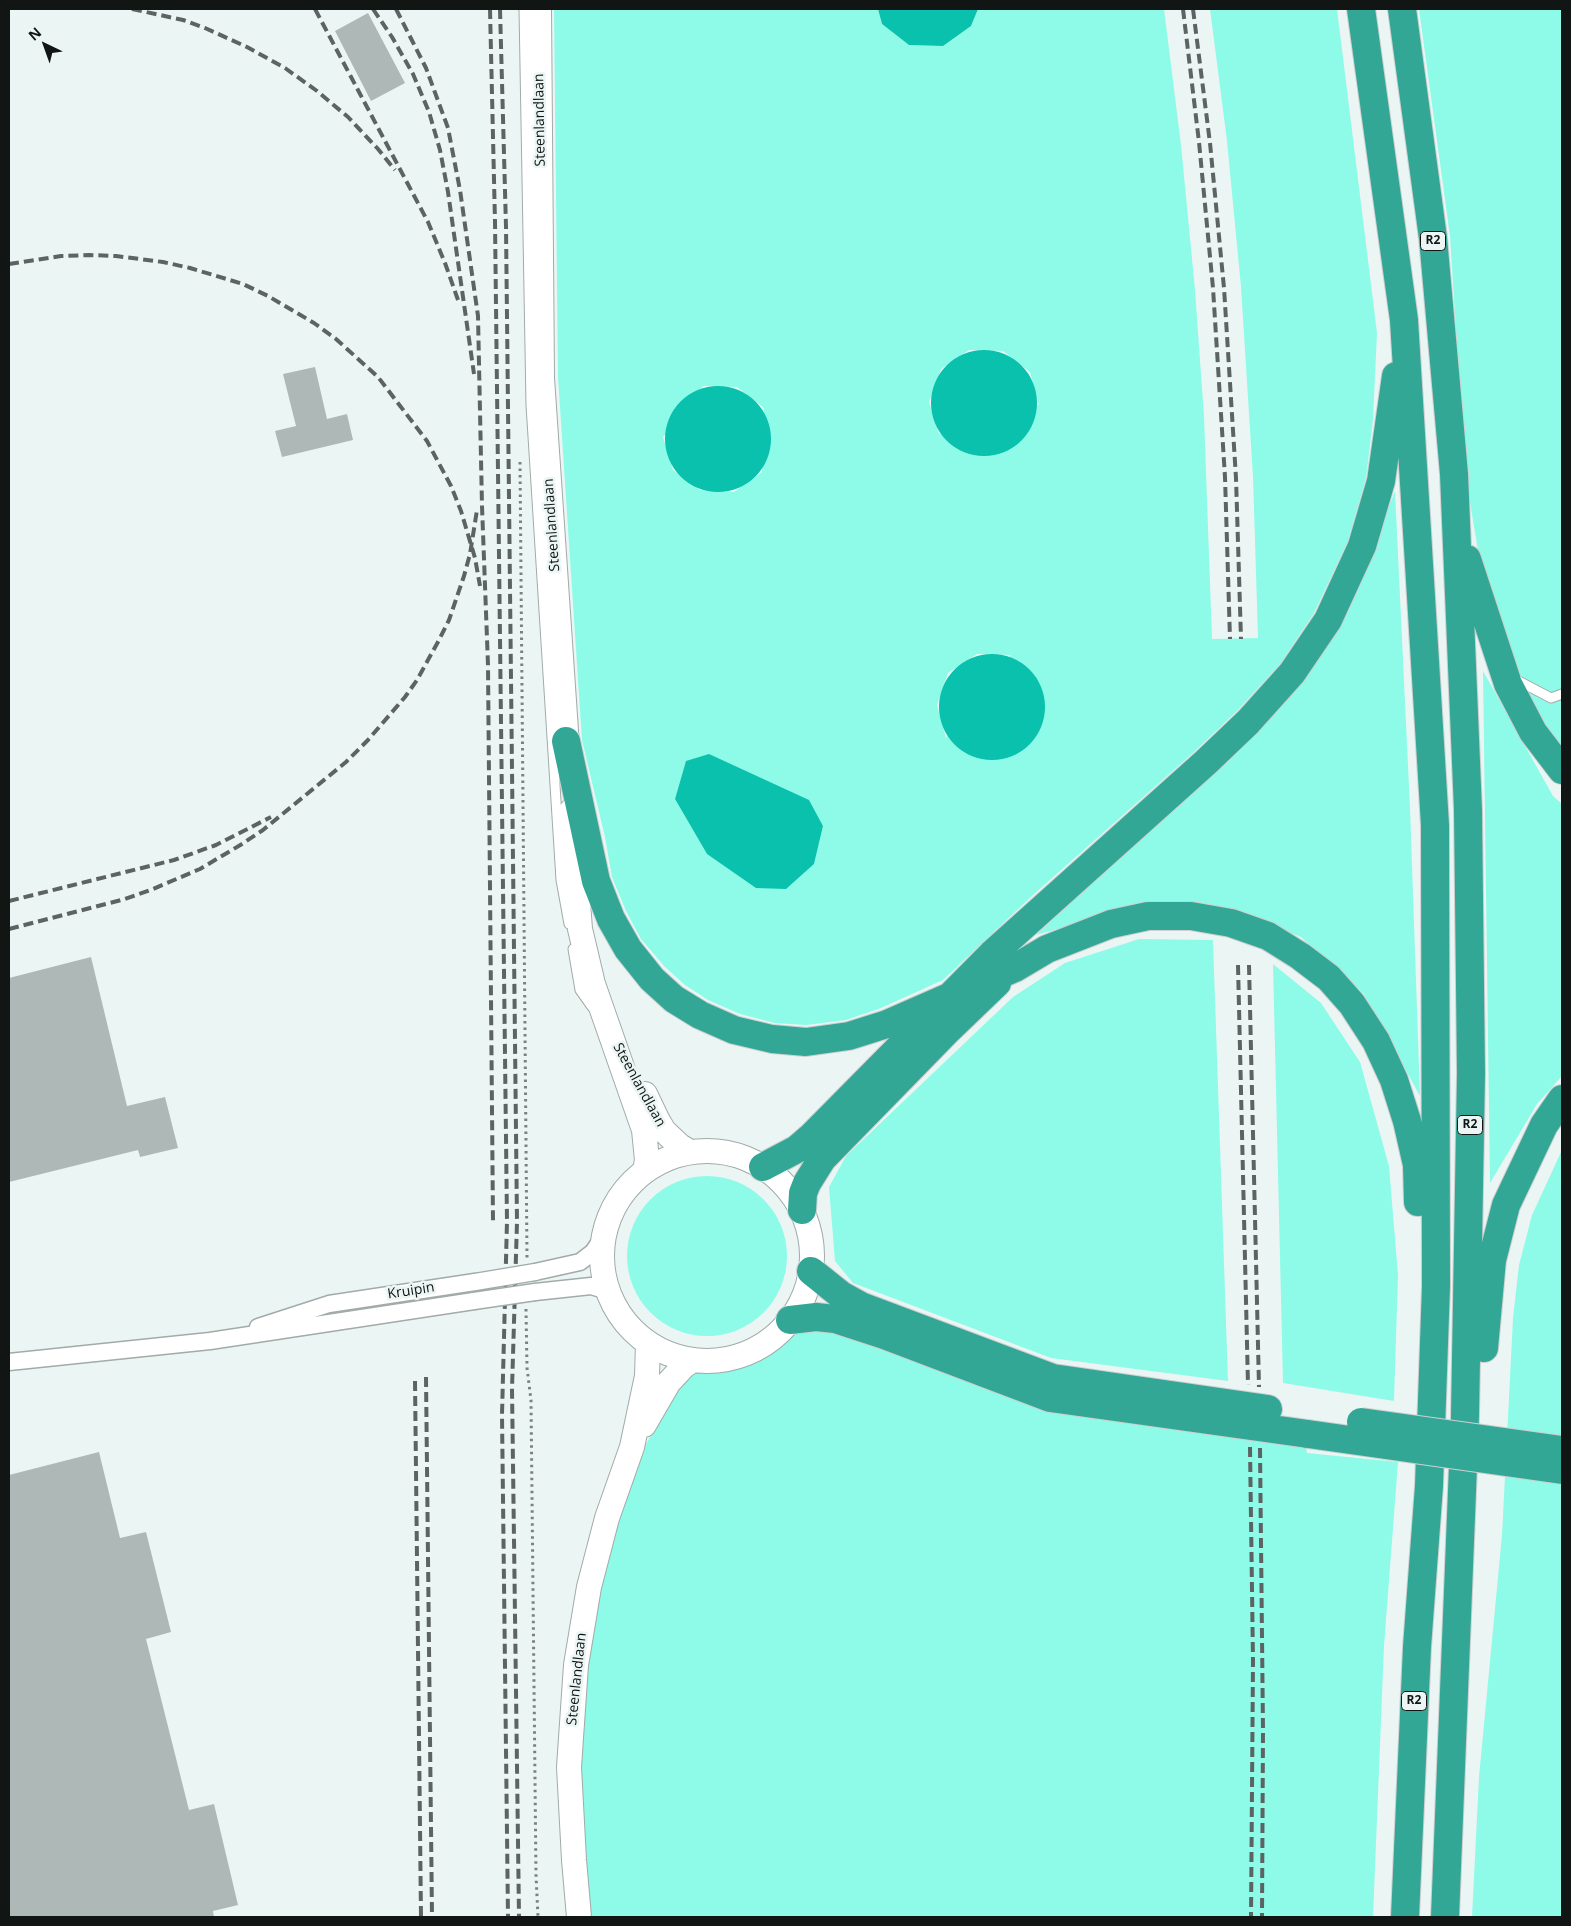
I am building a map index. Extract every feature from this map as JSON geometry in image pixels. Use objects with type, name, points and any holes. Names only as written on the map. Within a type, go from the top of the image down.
[{"type":"highway","name":"R2","points":[[1361,9],[1404,320],[1435,825],[1436,1286],[1429,1486],[1417,1648],[1405,1917]]},
{"type":"highway","name":"R2","points":[[1402,9],[1433,238],[1454,474],[1468,810],[1471,1073],[1465,1416],[1445,1917]]},
{"type":"highway","points":[[763,1166],[797,1148],[812,1136],[992,954],[1198,770],[1248,722],[1292,673],[1328,620],[1362,546],[1381,481],[1404,320]]},
{"type":"highway","points":[[1454,474],[1468,566],[1508,684],[1533,732],[1562,770]]},
{"type":"highway","points":[[566,741],[596,881],[610,919],[628,949],[652,979],[674,999],[700,1015],[734,1030],[772,1039],[806,1042],[849,1036],[887,1024],[1015,968],[1047,950],[1111,924],[1148,916],[1191,916],[1231,923],[1268,936],[1300,956],[1329,978],[1352,1004],[1376,1041],[1394,1080],[1408,1121],[1417,1165],[1429,1486]]},
{"type":"highway","points":[[802,1210],[803,1193],[822,1159],[985,993],[1015,968]]},
{"type":"highway","points":[[1451,1776],[1474,1533],[1486,1316],[1492,1260],[1506,1205],[1544,1125],[1562,1099]]},
{"type":"highway","points":[[811,1271],[841,1295],[861,1306],[1053,1378],[1562,1470]]},
{"type":"highway","points":[[790,1320],[816,1317],[835,1319],[884,1335],[1050,1398],[1562,1450]]},
{"type":"main road","name":"Steenlandlaan","points":[[539,9],[542,378],[580,929],[593,984],[612,1036],[628,1089],[644,1130],[647,1160],[645,1171]]},
{"type":"main road","name":"Steenlandlaan","points":[[612,1036],[664,1131],[680,1146],[690,1152]]},
{"type":"main road","points":[[715,1151],[740,1156],[763,1166],[779,1178],[792,1193],[802,1210],[811,1240],[811,1271],[807,1289],[800,1305],[790,1320],[775,1336],[756,1348],[736,1356],[715,1360],[693,1360],[670,1354],[648,1343],[627,1323],[618,1311],[608,1291],[603,1273],[602,1254],[608,1221],[623,1193],[645,1171],[666,1159],[690,1152],[715,1151]]},
{"type":"main road","name":"Steenlandlaan","points":[[579,1917],[569,1767],[576,1665],[589,1587],[606,1518],[632,1446],[647,1376],[648,1343]]},
{"type":"main road","name":"Steenlandlaan","points":[[632,1446],[666,1386],[693,1360]]},
{"type":"street","name":"Kruipin","points":[[210,1342],[329,1304],[475,1282],[531,1268],[580,1262],[593,1252],[604,1236]]},
{"type":"street","name":"Kruipin","points":[[9,1362],[210,1342],[535,1292],[591,1286],[608,1291]]},
{"type":"lane","points":[[524,9],[530,405],[561,880],[580,990],[612,1036]]},
{"type":"lane","points":[[1504,673],[1551,698],[1562,694]]},
{"type":"path","points":[[520,455],[531,1268]]},
{"type":"path","points":[[526,1308],[527,1368],[531,1400],[535,1845],[538,1917]]},
{"type":"shaded area","points":[[554,9],[878,9],[882,24],[909,45],[943,46],[971,26],[978,9],[1164,9],[1181,145],[1195,290],[1204,416],[1212,639],[1258,638],[1253,477],[1241,287],[1227,141],[1210,9],[1337,9],[1377,333],[1373,420],[1366,478],[1348,541],[1314,613],[1280,664],[1237,711],[1194,752],[1033,895],[943,980],[881,1008],[846,1020],[806,1025],[775,1023],[740,1014],[708,1000],[685,985],[665,967],[641,939],[626,911],[612,877],[605,837],[582,740],[558,377]],"holes":[[[969,350],[1003,351],[1030,372],[1039,405],[939,434],[929,402],[941,369]],[[703,386],[737,387],[764,408],[762,472],[734,492],[700,490],[673,470],[663,437]],[[977,654],[1011,655],[946,738],[937,705],[948,673]],[[686,762],[760,778],[808,800],[823,826],[814,864],[786,888],[707,854],[675,799]]]},
{"type":"shaded area","points":[[878,9],[978,9],[971,26],[943,46],[909,45],[882,24]]},
{"type":"shaded area","points":[[1419,9],[1562,9],[1562,751],[1543,725],[1519,680],[1480,563],[1465,472],[1450,236]]},
{"type":"shaded area","points":[[984,350],[1004,354],[1022,365],[1033,383],[1037,403],[1033,423],[1022,441],[1004,452],[984,456],[964,452],[946,441],[935,423],[931,403],[935,383],[946,365],[964,354]]},
{"type":"shaded area","points":[[718,386],[738,390],[756,401],[767,419],[771,439],[767,459],[756,477],[738,488],[718,492],[698,488],[680,477],[669,459],[665,439],[669,419],[680,401],[698,390]]},
{"type":"shaded area","points":[[1395,491],[1410,808],[1420,1096],[1364,994],[1301,937],[1221,907],[1147,904],[1036,935],[1282,706],[1348,612]]},
{"type":"shaded area","points":[[992,654],[1012,658],[1030,669],[1041,687],[1045,707],[1041,727],[1030,745],[1012,756],[992,760],[972,756],[954,745],[943,727],[939,707],[943,687],[954,669],[972,658]]},
{"type":"shaded area","points":[[1483,671],[1553,796],[1562,804],[1562,1076],[1537,1104],[1490,1183]]},
{"type":"shaded area","points":[[709,754],[809,800],[823,826],[814,864],[786,889],[756,888],[707,854],[675,799],[686,761]]},
{"type":"shaded area","points":[[1139,939],[1213,940],[1228,1381],[1051,1358],[853,1283],[835,1261],[829,1187],[846,1156],[1013,997],[1065,963]]},
{"type":"shaded area","points":[[1273,964],[1321,1003],[1360,1062],[1389,1166],[1398,1275],[1394,1401],[1283,1383]]},
{"type":"shaded area","points":[[1562,1150],[1562,1917],[1472,1917],[1479,1777],[1502,1535],[1513,1318],[1519,1265],[1532,1215]]},
{"type":"shaded area","points":[[699,1176],[715,1176],[745,1185],[764,1199],[781,1225],[786,1240],[786,1272],[781,1287],[764,1313],[745,1327],[730,1333],[715,1336],[699,1336],[669,1327],[645,1307],[636,1294],[630,1279],[627,1264],[627,1248],[636,1218],[656,1194],[669,1185],[684,1179]]},
{"type":"shaded area","points":[[816,1329],[833,1331],[1306,1446],[1307,1453],[1398,1462],[1384,1646],[1373,1917],[591,1917],[585,1859],[581,1767],[588,1666],[601,1589],[618,1522],[642,1451],[673,1397],[691,1375],[697,1372],[716,1372],[740,1368],[762,1359],[782,1345],[795,1331]]},
{"type":"building","points":[[368,13],[405,83],[371,101],[335,31]]},
{"type":"building","points":[[315,367],[327,419],[347,414],[353,440],[282,457],[275,431],[296,426],[283,374]]},
{"type":"building","points":[[91,957],[127,1106],[165,1097],[178,1148],[140,1157],[138,1150],[9,1182],[9,978]]},
{"type":"building","points":[[99,1452],[120,1538],[146,1532],[171,1632],[146,1639],[189,1810],[214,1804],[238,1905],[213,1911],[214,1917],[9,1917],[9,1475]]},
{"type":"railway","points":[[132,9],[183,20],[205,28],[247,47],[285,68],[348,117],[395,170]]},
{"type":"railway","points":[[315,9],[428,222],[458,300]]},
{"type":"railway","points":[[373,9],[392,37],[413,74],[429,112],[440,150],[448,192],[474,374]]},
{"type":"railway","points":[[396,9],[426,68],[448,128],[460,190],[478,316],[488,665],[493,1221]]},
{"type":"railway","points":[[490,9],[495,222],[507,1221],[502,1415],[508,1917]]},
{"type":"railway","points":[[500,9],[506,227],[517,1222],[512,1389],[519,1917]]},
{"type":"railway","points":[[1183,9],[1199,142],[1213,288],[1225,477],[1230,639]]},
{"type":"railway","points":[[1193,9],[1210,143],[1224,288],[1236,478],[1241,639]]},
{"type":"railway","points":[[9,264],[61,256],[89,255],[116,256],[163,262],[243,284],[268,296],[314,323],[336,339],[378,377],[427,441],[451,486],[461,511],[475,558],[480,586]]},
{"type":"railway","points":[[9,929],[125,899],[200,869],[263,830],[346,762],[368,740],[405,697],[417,680],[439,640],[449,620],[464,576],[470,554],[477,510]]},
{"type":"railway","points":[[9,901],[174,860],[216,845],[271,817]]},
{"type":"railway","points":[[1238,965],[1248,1385]]},
{"type":"railway","points":[[1249,965],[1259,1387]]},
{"type":"railway","points":[[426,1377],[432,1917]]},
{"type":"railway","points":[[415,1381],[421,1917]]},
{"type":"railway","points":[[1250,1447],[1253,1661],[1251,1917]]},
{"type":"railway","points":[[1260,1448],[1263,1730],[1262,1917]]}]
